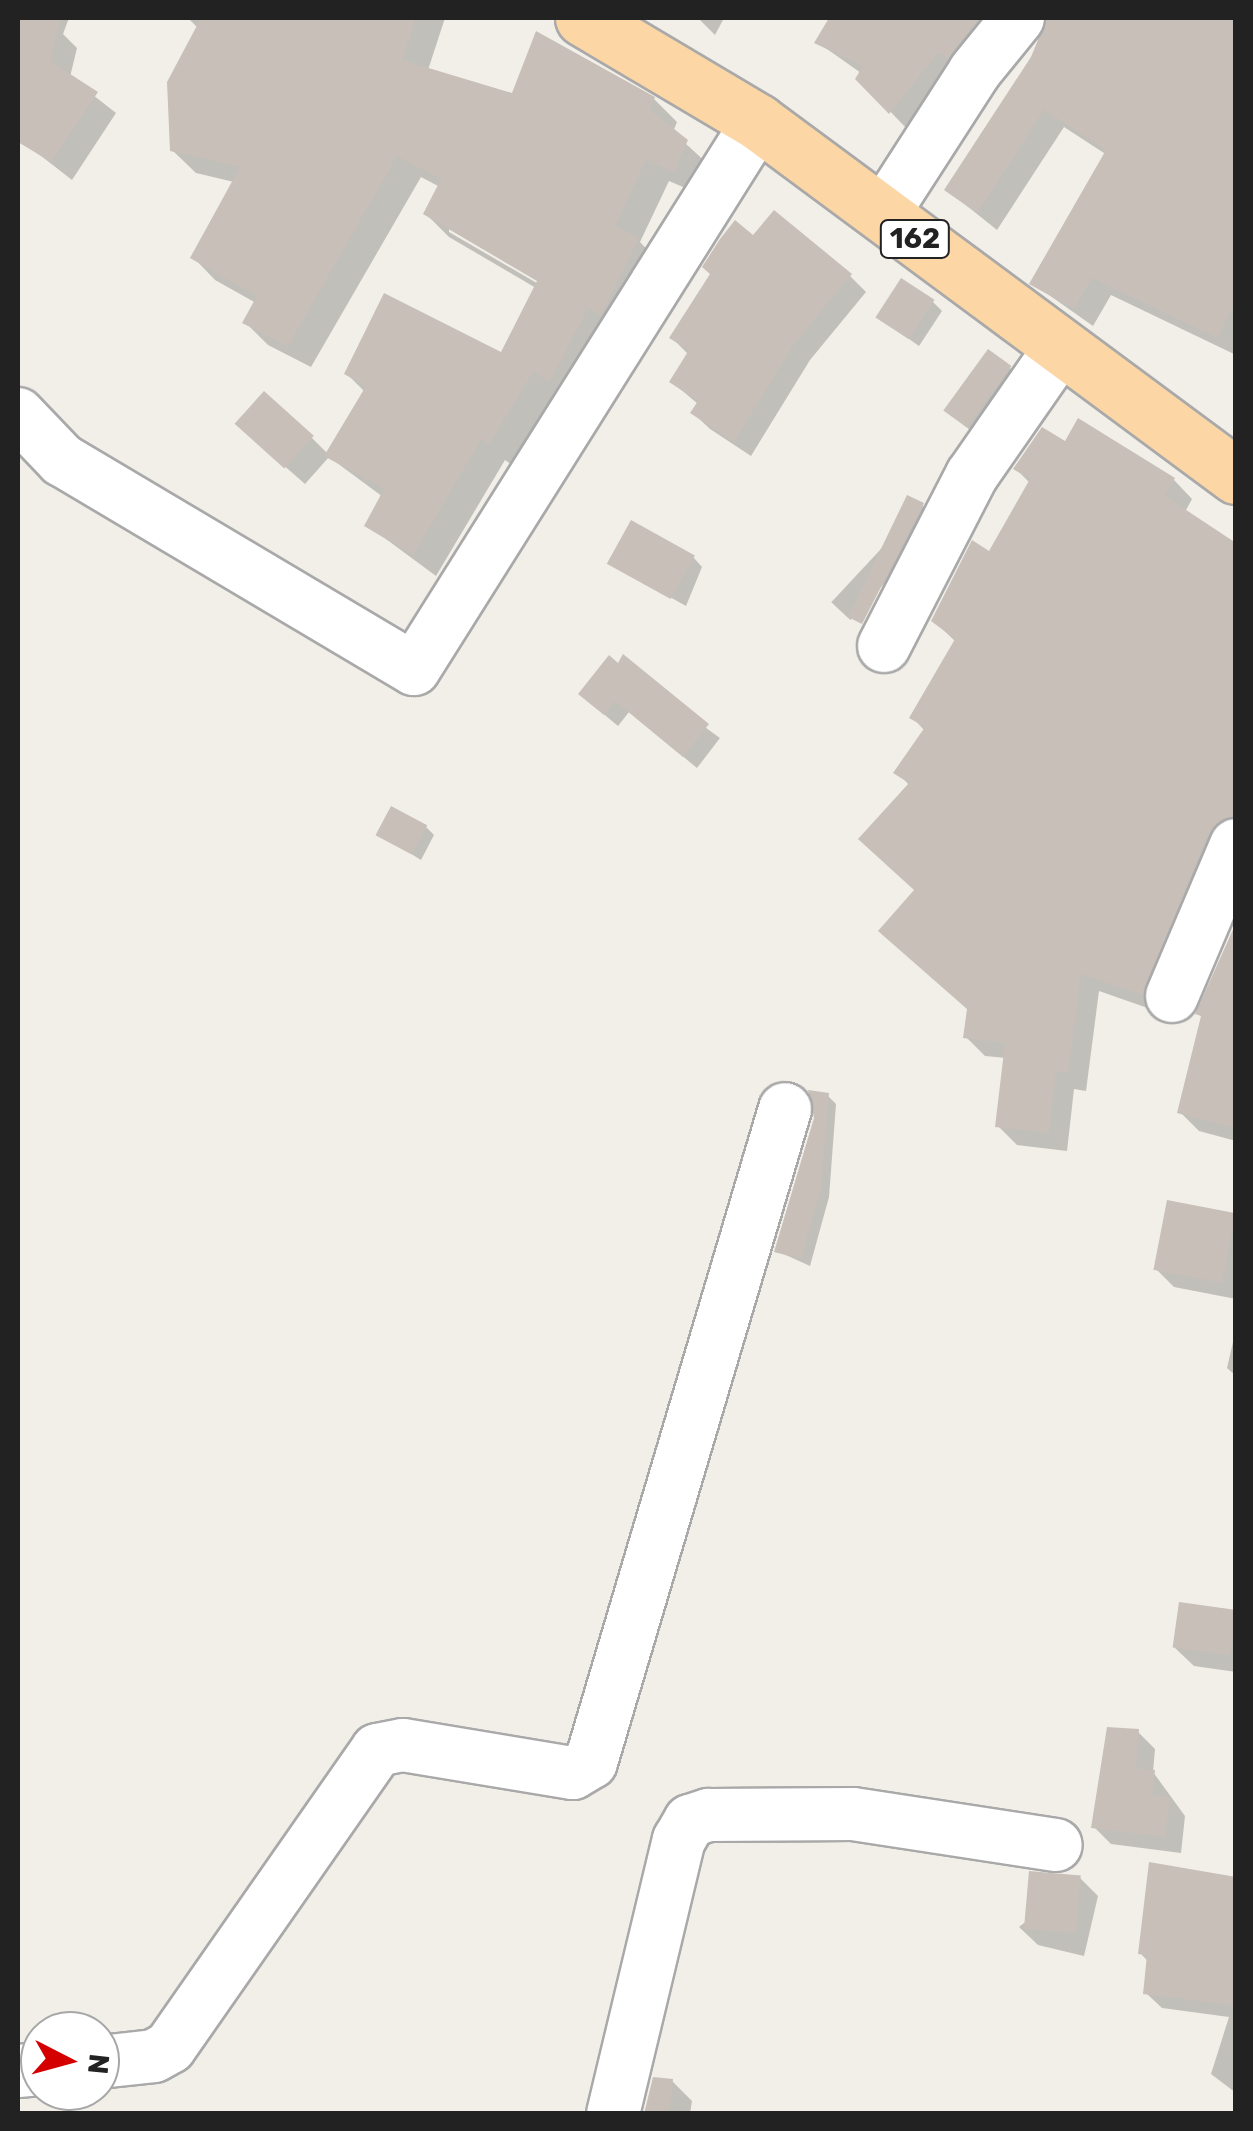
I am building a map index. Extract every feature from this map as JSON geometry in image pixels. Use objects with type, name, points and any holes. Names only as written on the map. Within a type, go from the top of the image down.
[{"type":"main road","name":"162","points":[[583,18],[758,122],[1236,476]]},
{"type":"street","points":[[883,214],[975,71],[1018,18]]},
{"type":"street","points":[[18,414],[62,460],[414,669],[758,122]]},
{"type":"street","points":[[884,646],[972,475],[1061,347]]},
{"type":"street","points":[[1172,996],[1236,845]]},
{"type":"street","points":[[120,2060],[154,2056],[170,2047],[377,1750],[403,1746],[574,1773],[591,1762],[785,1109]]},
{"type":"street","points":[[612,2114],[679,1840],[690,1821],[709,1815],[853,1814],[1056,1844]]},
{"type":"building","points":[[18,18],[61,18],[50,61],[98,92],[51,162],[18,142]]},
{"type":"building","points":[[201,18],[416,18],[402,60],[512,93],[536,31],[655,97],[650,110],[688,140],[674,172],[646,160],[615,226],[639,238],[601,315],[588,309],[550,381],[533,372],[489,444],[481,440],[413,555],[364,526],[384,489],[324,456],[366,386],[344,374],[384,293],[501,352],[537,281],[423,214],[441,179],[397,156],[288,346],[242,323],[257,296],[190,258],[240,167],[170,151],[167,82]]},
{"type":"building","points":[[829,18],[980,18],[948,58],[938,53],[889,114],[855,79],[863,66],[814,43]]},
{"type":"building","points":[[1047,18],[1224,18],[1236,24],[1236,300],[1218,338],[1092,278],[1074,309],[1029,284],[1106,150],[1044,110],[977,213],[944,190],[1031,57]]},
{"type":"building","points":[[774,210],[852,274],[794,344],[734,442],[690,413],[698,401],[669,382],[689,350],[669,338],[710,274],[702,267],[735,220],[753,235]]},
{"type":"building","points":[[901,278],[935,300],[909,339],[875,317]]},
{"type":"building","points":[[988,349],[1011,366],[967,428],[943,410]]},
{"type":"building","points":[[264,391],[314,436],[284,469],[235,424]]},
{"type":"building","points":[[1078,418],[1175,478],[1165,496],[1236,543],[1236,816],[1208,833],[1143,995],[1081,974],[1068,1073],[1056,1071],[1049,1133],[995,1127],[1005,1043],[963,1038],[967,1009],[878,931],[914,890],[858,839],[909,783],[893,773],[925,727],[909,718],[955,639],[931,621],[972,540],[989,551],[1030,479],[1013,469],[1042,427],[1065,441]]},
{"type":"building","points":[[907,495],[924,503],[862,624],[848,617]]},
{"type":"building","points":[[631,520],[695,555],[671,599],[607,564]]},
{"type":"building","points":[[623,654],[709,724],[683,757],[615,701],[604,715],[578,694],[609,655],[618,663]]},
{"type":"building","points":[[391,806],[427,825],[412,854],[376,835]]},
{"type":"building","points":[[1236,923],[1236,1128],[1177,1113],[1201,1016],[1195,1014]]},
{"type":"building","points":[[808,1090],[829,1093],[821,1188],[801,1259],[774,1252],[814,1118]]},
{"type":"building","points":[[1167,1200],[1236,1213],[1222,1283],[1153,1270]]},
{"type":"building","points":[[1179,1602],[1236,1610],[1230,1656],[1173,1648]]},
{"type":"building","points":[[1107,1727],[1139,1729],[1136,1768],[1155,1770],[1152,1795],[1170,1797],[1165,1837],[1091,1828]]},
{"type":"building","points":[[1149,1862],[1236,1877],[1236,2006],[1143,1994],[1147,1955],[1138,1954]]},
{"type":"building","points":[[1029,1871],[1081,1876],[1076,1933],[1024,1929]]},
{"type":"building","points":[[653,2077],[673,2079],[669,2114],[644,2114]]}]
